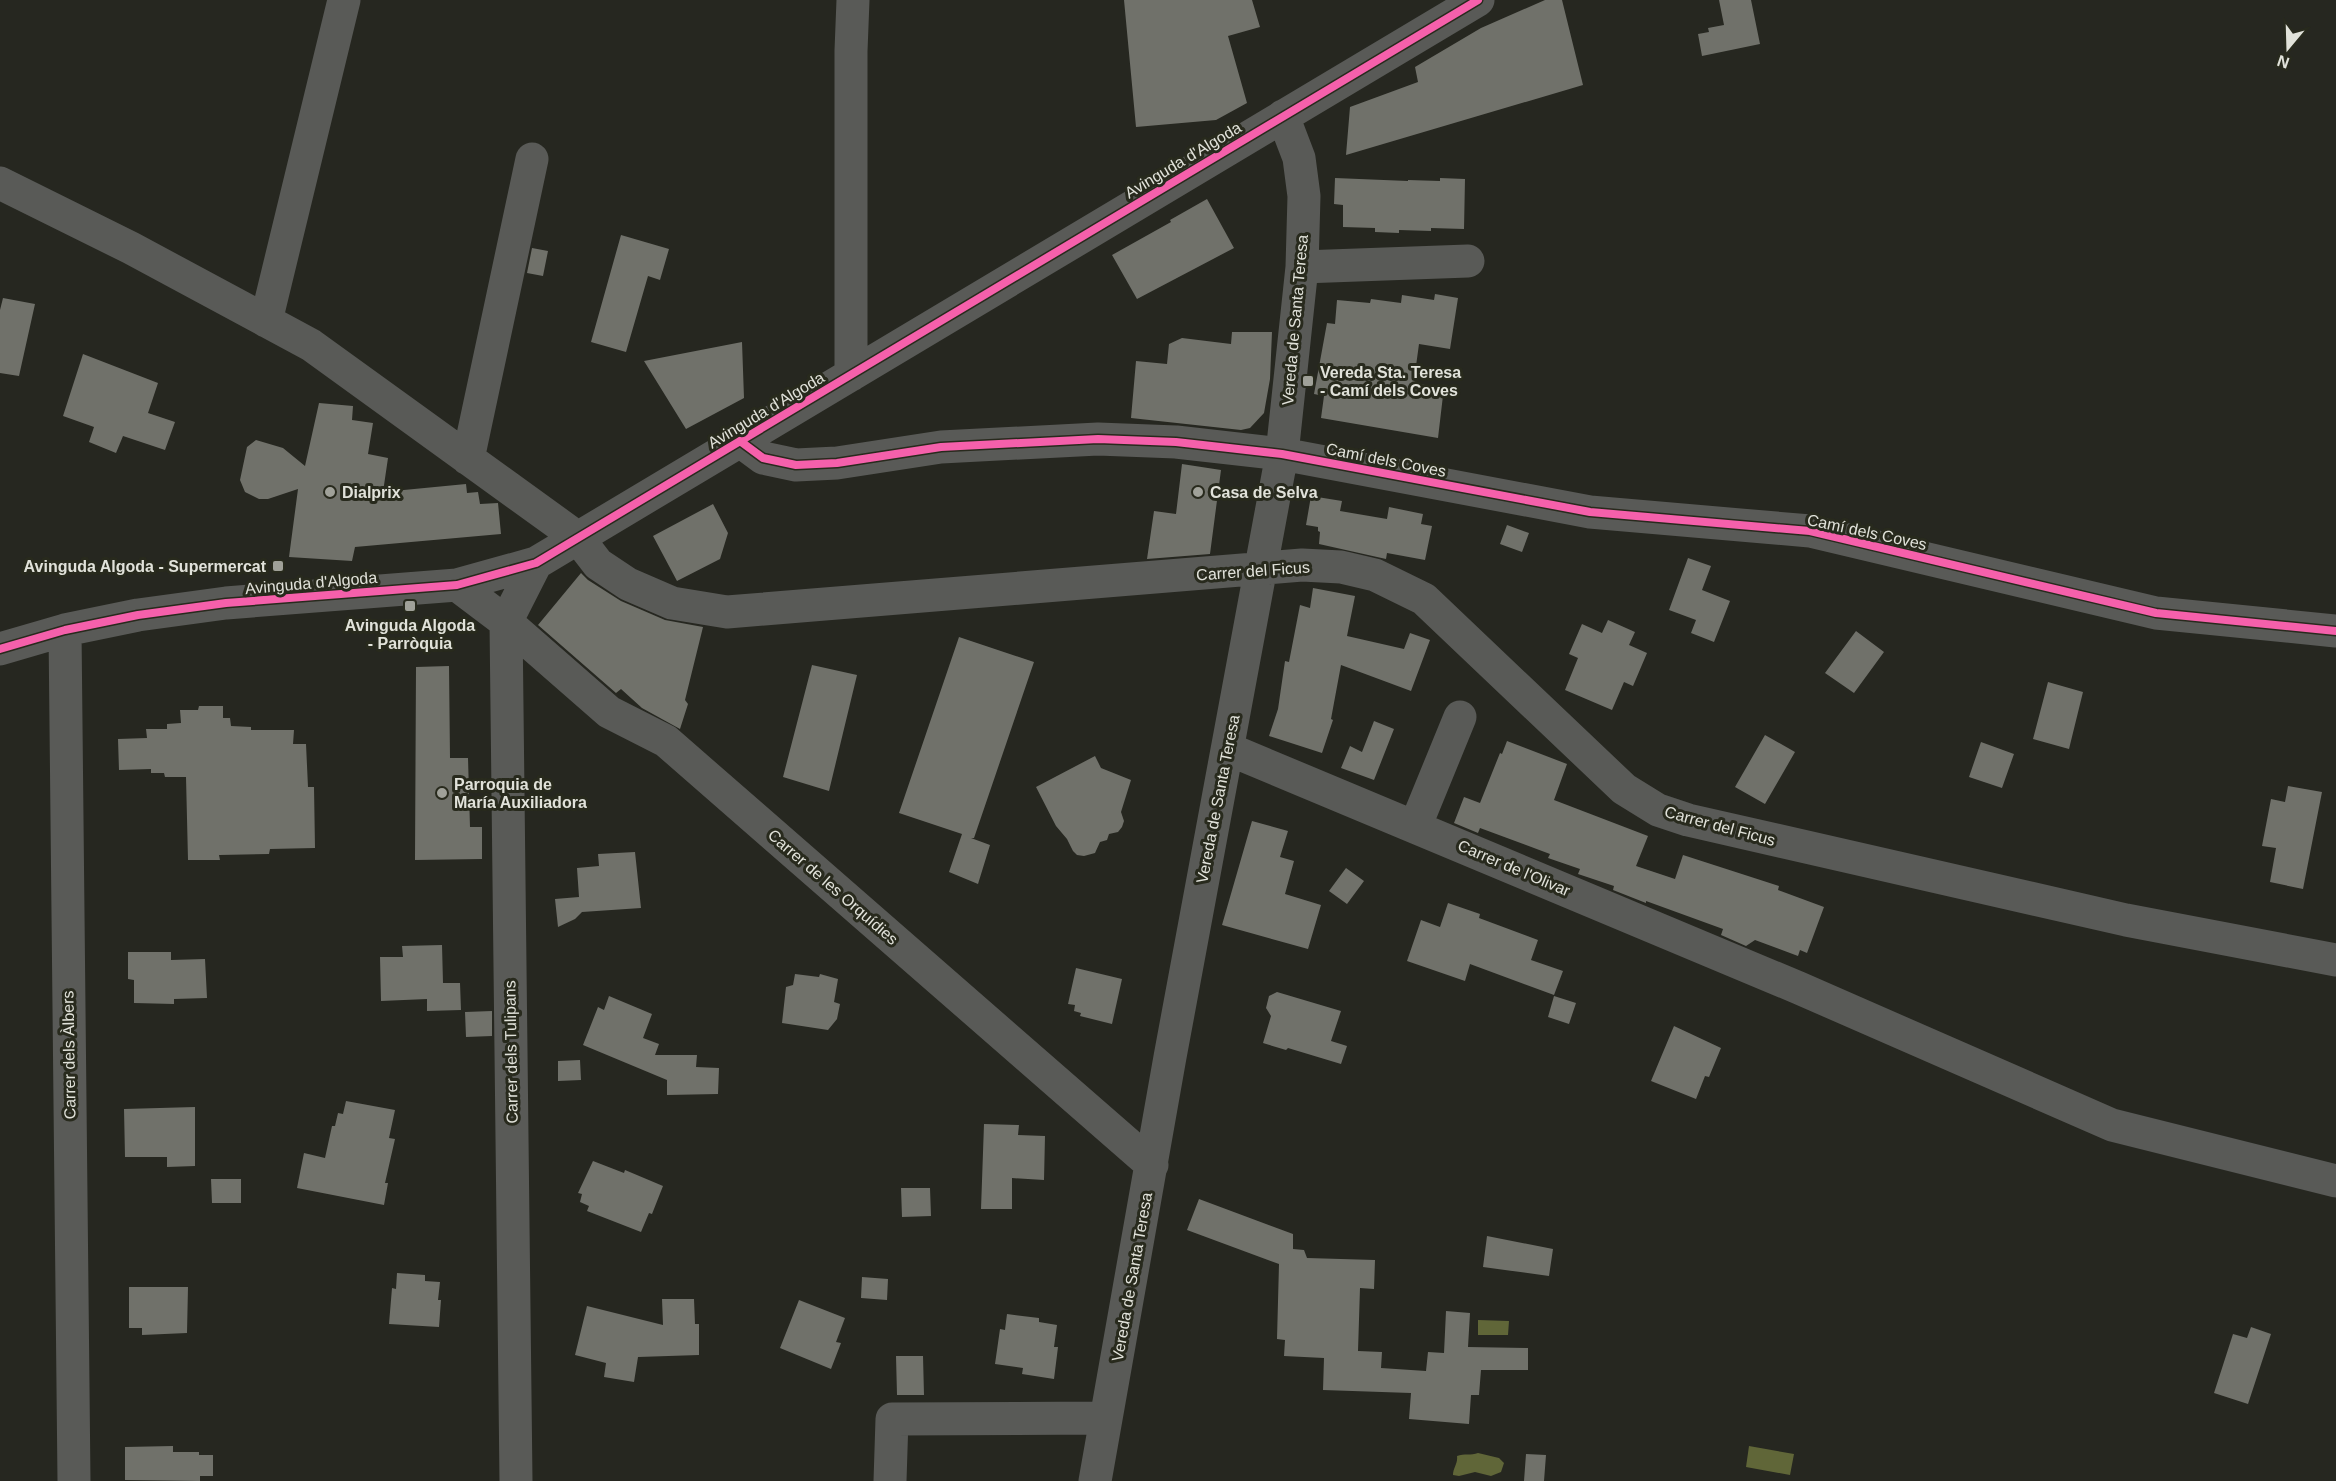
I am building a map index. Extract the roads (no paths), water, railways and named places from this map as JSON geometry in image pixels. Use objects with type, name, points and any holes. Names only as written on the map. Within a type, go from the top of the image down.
[{"type":"street","points":[[266,321],[344,0]]},
{"type":"street","points":[[851,375],[853,0]]},
{"type":"street","name":"Avinguda d'Algoda","points":[[0,649],[65,630],[138,615],[226,603],[457,585],[536,563],[1283,116],[1467,3]]},
{"type":"street","name":"Vereda de Santa Teresa","points":[[1095,1481],[1170,1057],[1282,454],[1304,237],[1303,187],[1299,158],[1283,116]]},
{"type":"street","points":[[468,459],[532,159]]},
{"type":"street","name":"Carrer del Ficus","points":[[0,183],[131,248],[311,345],[578,538],[598,564],[628,584],[672,603],[727,612],[1302,565],[1341,567],[1375,575],[1424,599],[1624,789],[1658,810],[1688,820],[2126,920],[2336,960]]},
{"type":"street","points":[[1302,267],[1468,261]]},
{"type":"street","name":"Camí dels Coves","points":[[740,441],[763,458],[796,465],[837,463],[941,447],[1098,439],[1176,442],[1282,454],[1590,512],[1810,531],[2157,613],[2336,631]]},
{"type":"street","name":"Carrer dels Tulipans","points":[[516,1481],[506,622],[536,563]]},
{"type":"street","points":[[457,585],[506,622]]},
{"type":"street","name":"Carrer de les Orquídies","points":[[506,622],[609,712],[666,741],[1152,1165]]},
{"type":"street","name":"Carrer dels Àlbers","points":[[65,630],[74,1481]]},
{"type":"street","points":[[1415,827],[1460,717]]},
{"type":"street","name":"Carrer de l'Olivar","points":[[1228,749],[1799,988],[2112,1125],[2336,1181]]},
{"type":"street","points":[[890,1481],[892,1419],[1106,1418]]},
{"type":"place","name":"Vereda Sta. Teresa - Camí dels Coves","points":[[1308,381]]},
{"type":"place","name":"Dialprix","points":[[330,492]]},
{"type":"place","name":"Casa de Selva","points":[[1198,492]]},
{"type":"place","name":"Avinguda Algoda - Supermercat","points":[[278,566]]},
{"type":"place","name":"Avinguda Algoda - Parròquia","points":[[410,606]]},
{"type":"place","name":"Parroquia de María Auxiliadora","points":[[442,793]]}]
